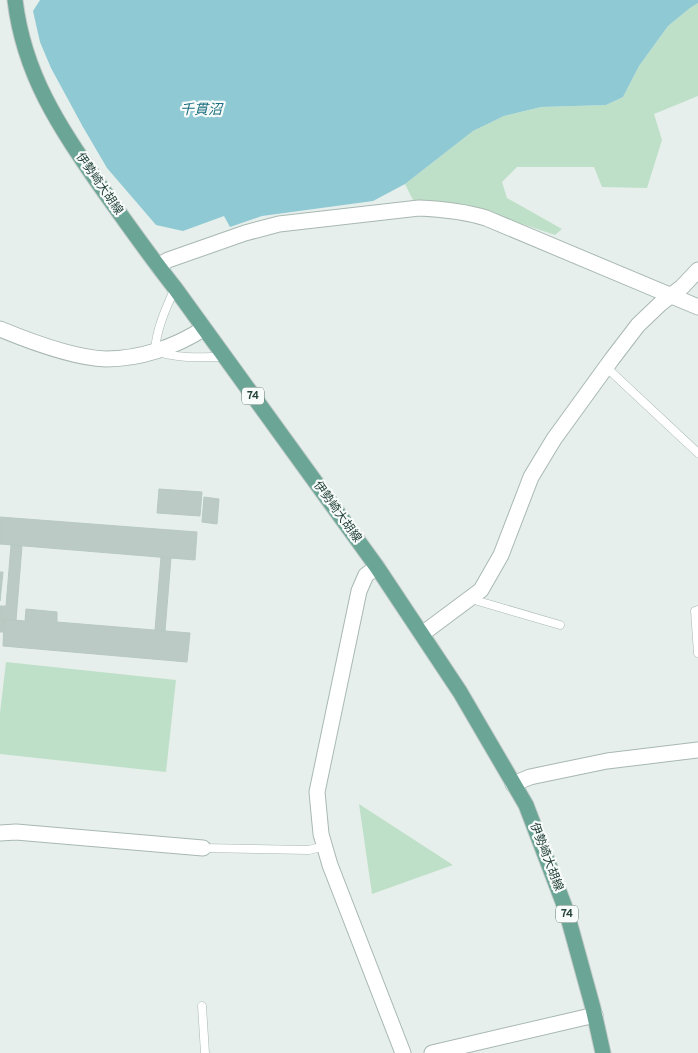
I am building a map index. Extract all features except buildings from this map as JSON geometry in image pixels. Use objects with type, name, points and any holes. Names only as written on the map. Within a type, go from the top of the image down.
[{"type":"main road","name":"伊勢崎大胡線","points":[[15,0],[25,52],[32,72],[50,108],[76,151],[377,567],[460,692],[526,805],[566,910],[595,1015],[603,1053]]},
{"type":"street","points":[[158,266],[168,260],[228,239],[279,224],[419,208],[456,210],[486,218],[698,308]]},
{"type":"street","points":[[422,634],[481,590],[493,572],[531,477],[554,439],[638,325],[682,287],[698,270]]},
{"type":"street","points":[[0,329],[34,343],[99,358],[125,358],[156,352],[178,344],[203,329]]},
{"type":"street","points":[[377,567],[366,576],[358,592],[317,792],[321,834],[330,865],[403,1053]]},
{"type":"street","points":[[513,784],[530,778],[607,761],[698,750]]},
{"type":"street","points":[[0,833],[16,832],[203,848]]},
{"type":"street","points":[[432,1053],[595,1015]]},
{"type":"lane","points":[[175,288],[157,337],[156,352],[167,356],[179,357],[225,357]]},
{"type":"lane","points":[[606,367],[698,453]]},
{"type":"lane","points":[[471,599],[560,625]]},
{"type":"lane","points":[[698,610],[695,611],[698,653]]},
{"type":"lane","points":[[203,848],[309,850],[325,846]]},
{"type":"lane","points":[[202,1006],[205,1053]]},
{"type":"green space","points":[[698,3],[698,96],[654,114],[662,140],[647,188],[602,187],[594,167],[517,167],[502,182],[507,198],[562,229],[555,235],[468,206],[414,202],[405,184],[473,131],[504,116],[541,107],[606,105],[623,97],[639,66],[668,26]]},
{"type":"green space","points":[[6,662],[176,680],[166,772],[0,754],[0,713]]},
{"type":"green space","points":[[359,804],[453,865],[372,894]]},
{"type":"water","name":"千貫沼","points":[[40,0],[698,0],[698,3],[668,26],[639,66],[623,97],[606,105],[541,107],[504,116],[473,131],[405,184],[373,201],[262,216],[230,227],[224,216],[183,231],[156,225],[107,168],[51,68],[40,42],[33,11]]}]
